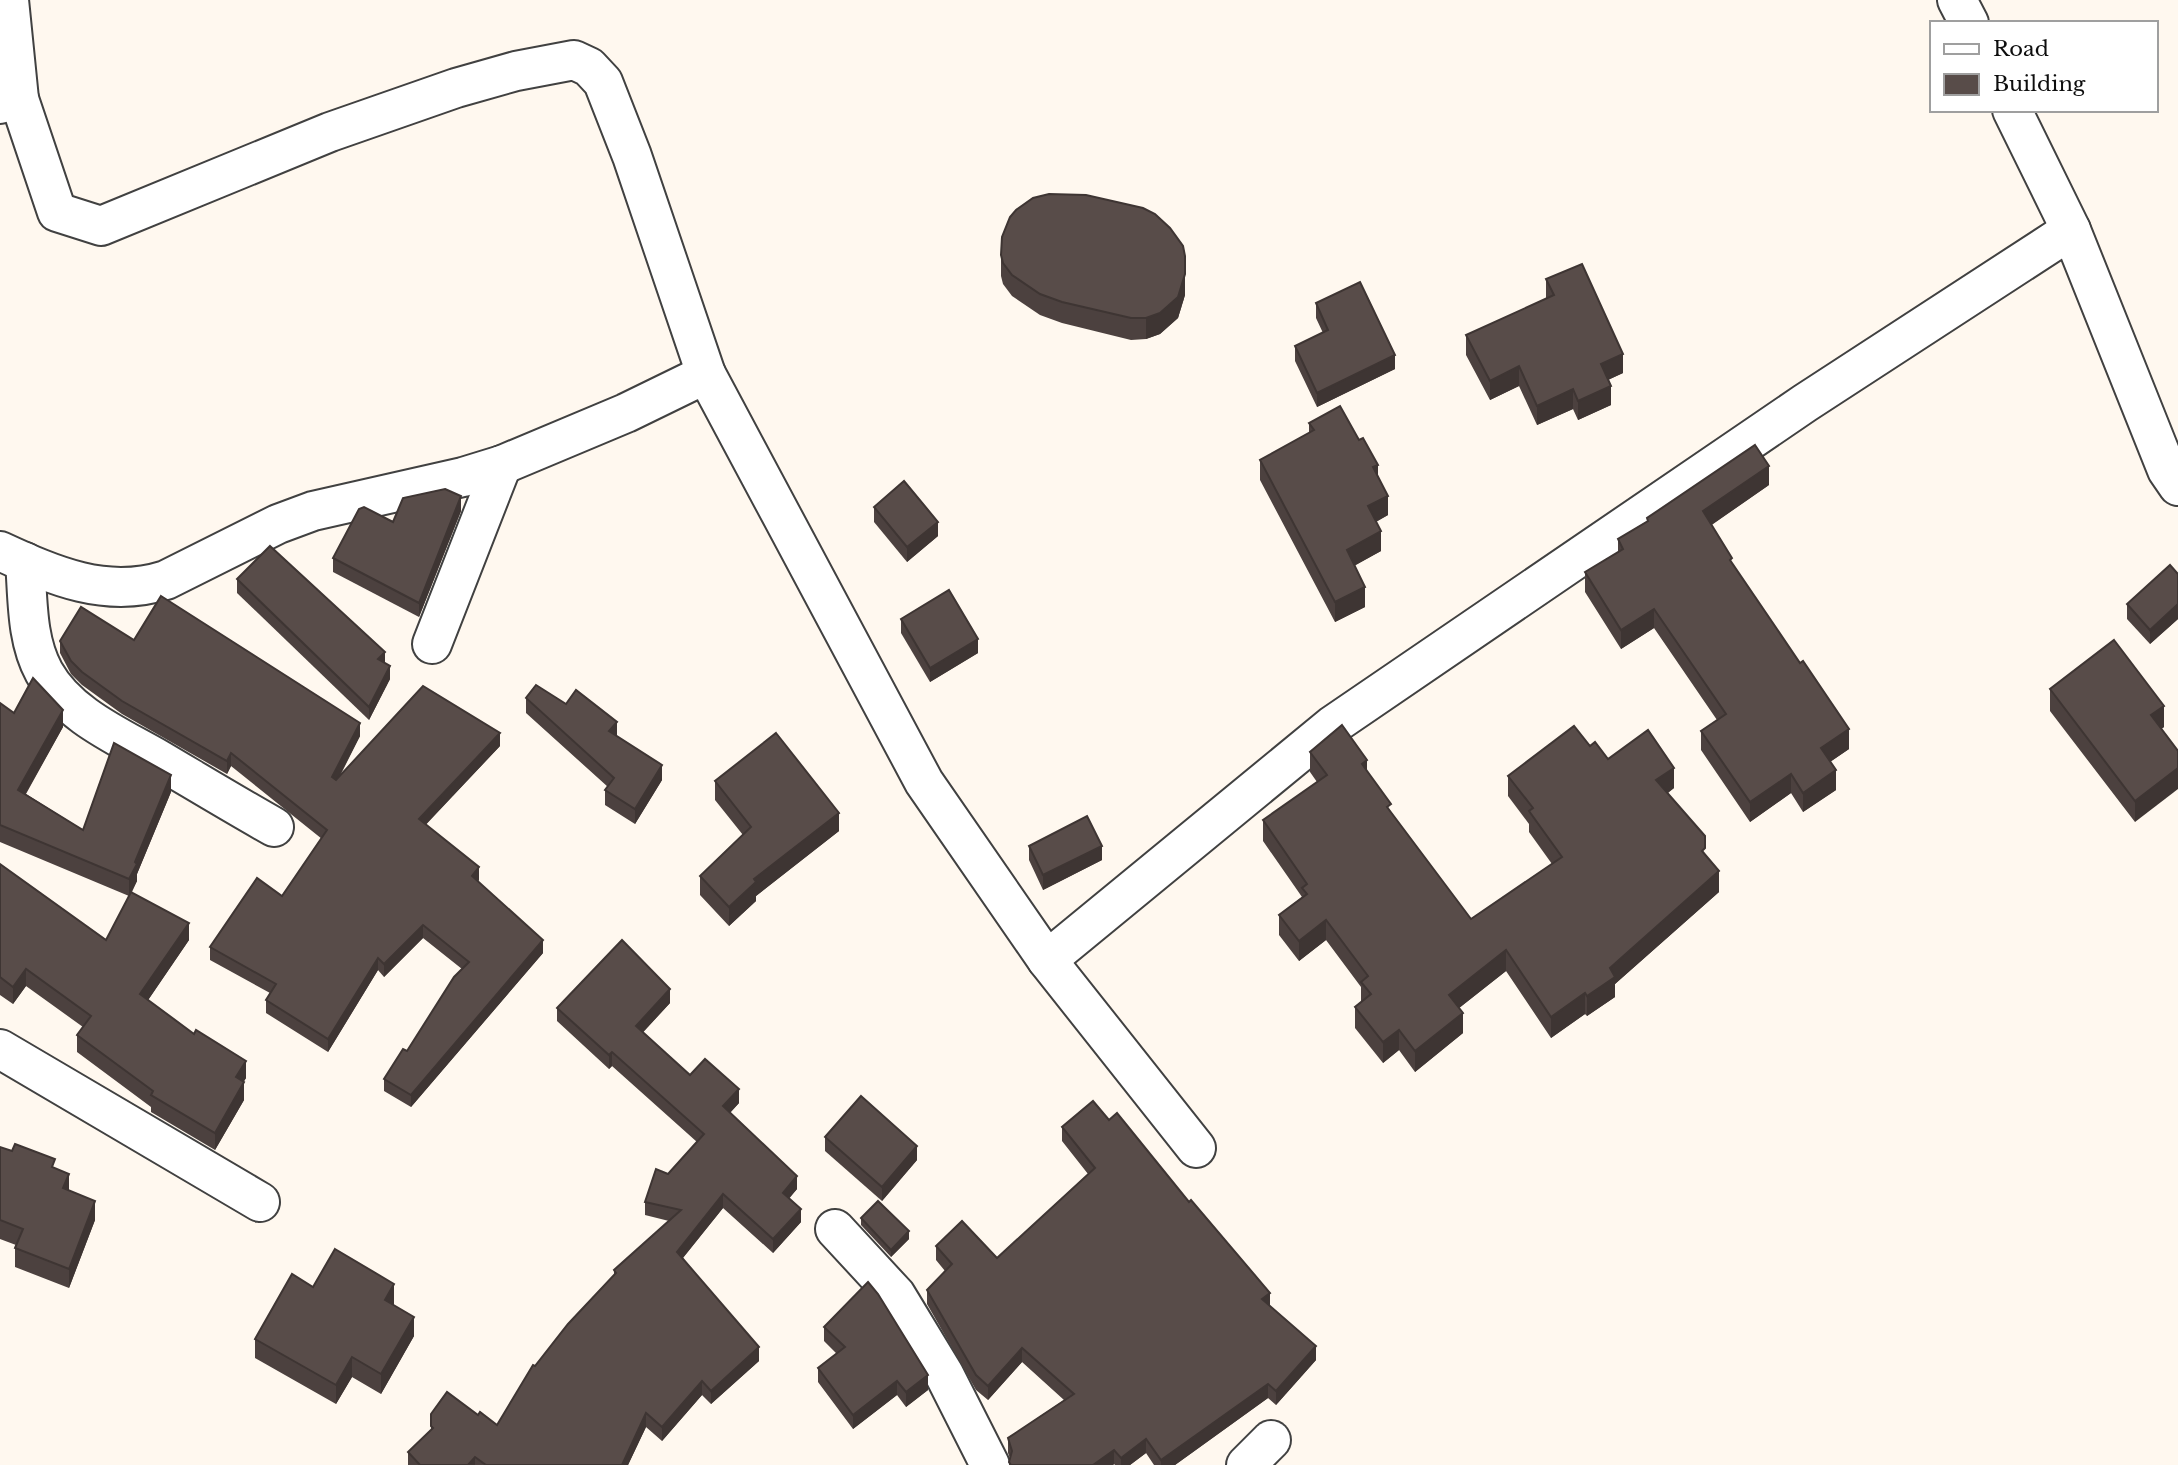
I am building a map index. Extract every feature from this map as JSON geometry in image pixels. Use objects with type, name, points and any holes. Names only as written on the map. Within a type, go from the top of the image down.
[{"type":"street","points":[[9,0],[9,101],[57,212],[102,226],[330,132],[456,88],[516,71],[574,60],[589,67],[603,82],[632,156],[706,374],[924,782],[1047,960],[1196,1148]]},
{"type":"street","points":[[1957,0],[1968,21]]},
{"type":"street","points":[[2013,112],[2071,230],[2167,470],[2178,486]]},
{"type":"street","points":[[1047,960],[1333,725],[1805,403],[2071,230]]},
{"type":"street","points":[[13,556],[93,586],[121,589],[147,586],[166,580],[278,524],[313,511],[502,466],[626,413],[706,374]]},
{"type":"street","points":[[432,644],[502,466]]},
{"type":"street","points":[[13,556],[31,639],[44,672],[59,694],[75,709],[124,741],[274,827]]},
{"type":"street","points":[[0,1049],[260,1202]]},
{"type":"street","points":[[835,1228],[896,1295],[944,1374],[990,1465]]},
{"type":"building","points":[[1049,194],[1086,195],[1143,208],[1155,214],[1183,246],[1185,274],[1178,297],[1160,313],[1146,318],[1131,318],[1062,302],[1040,294],[1012,275],[1003,263],[1001,255],[1002,237],[1010,217],[1033,198]]},
{"type":"building","points":[[1582,264],[1623,354],[1601,364],[1611,386],[1578,401],[1573,389],[1537,406],[1519,366],[1490,381],[1466,335],[1554,295],[1546,279]]},
{"type":"building","points":[[1360,282],[1395,355],[1317,393],[1295,346],[1328,330],[1316,303]]},
{"type":"building","points":[[1340,406],[1359,440],[1363,438],[1378,465],[1373,467],[1388,496],[1368,506],[1381,531],[1347,550],[1365,587],[1335,602],[1260,460],[1314,430],[1309,423]]},
{"type":"building","points":[[1755,445],[1769,466],[1703,511],[1732,558],[1730,560],[1849,729],[1821,748],[1836,770],[1803,793],[1791,774],[1750,802],[1701,731],[1726,714],[1654,609],[1621,630],[1585,572],[1623,549],[1618,539],[1648,521],[1647,518]]},
{"type":"building","points":[[904,481],[938,522],[907,547],[874,507]]},
{"type":"building","points":[[445,489],[461,496],[419,603],[333,558],[359,509],[364,507],[393,522],[403,498]]},
{"type":"building","points":[[270,546],[385,652],[378,659],[390,666],[369,707],[237,579]]},
{"type":"building","points":[[2170,565],[2178,574],[2178,604],[2150,630],[2127,604]]},
{"type":"building","points":[[949,590],[978,639],[930,668],[901,619]]},
{"type":"building","points":[[161,596],[360,723],[332,777],[336,780],[423,686],[500,733],[419,819],[479,867],[472,876],[543,940],[411,1095],[384,1079],[403,1049],[407,1051],[454,977],[469,962],[423,925],[384,964],[378,958],[328,1039],[266,1000],[276,984],[210,947],[257,878],[282,896],[327,830],[231,753],[227,761],[122,701],[71,661],[60,641],[81,607],[134,640]]},
{"type":"building","points":[[2114,640],[2164,706],[2151,715],[2178,751],[2178,768],[2135,801],[2050,689]]},
{"type":"building","points":[[33,678],[63,710],[18,790],[83,830],[114,743],[171,775],[129,879],[0,825],[0,703],[14,713]]},
{"type":"building","points":[[536,685],[566,704],[576,690],[617,722],[609,731],[662,765],[635,809],[605,790],[614,778],[526,698]]},
{"type":"building","points":[[1342,725],[1367,760],[1362,764],[1391,804],[1387,807],[1471,919],[1562,857],[1529,811],[1533,808],[1508,776],[1574,726],[1590,746],[1595,742],[1608,759],[1648,730],[1674,768],[1656,780],[1705,836],[1705,848],[1702,851],[1719,871],[1610,968],[1615,977],[1587,996],[1585,993],[1551,1017],[1506,950],[1449,995],[1463,1013],[1415,1051],[1399,1030],[1383,1042],[1355,1007],[1371,994],[1361,982],[1368,976],[1326,920],[1299,941],[1279,915],[1307,894],[1302,888],[1307,884],[1263,820],[1327,775],[1310,752]]},
{"type":"building","points":[[776,733],[839,813],[754,879],[756,882],[729,907],[700,876],[751,827],[715,781]]},
{"type":"building","points":[[1087,816],[1102,846],[1043,875],[1029,846]]},
{"type":"building","points":[[0,864],[106,940],[131,892],[189,923],[140,994],[194,1034],[196,1030],[246,1061],[236,1077],[244,1082],[215,1133],[151,1095],[153,1091],[77,1035],[91,1016],[26,969],[13,987],[0,977]]},
{"type":"building","points":[[622,940],[670,989],[636,1026],[690,1075],[705,1059],[739,1089],[723,1106],[797,1176],[783,1193],[801,1209],[773,1239],[723,1194],[677,1252],[759,1347],[711,1391],[702,1381],[662,1427],[646,1413],[622,1465],[486,1465],[475,1457],[468,1465],[420,1465],[408,1452],[433,1428],[431,1414],[447,1392],[478,1415],[480,1412],[497,1425],[533,1365],[535,1366],[568,1324],[616,1273],[614,1270],[681,1210],[645,1202],[656,1169],[668,1174],[704,1134],[612,1052],[609,1055],[557,1008]]},
{"type":"building","points":[[861,1096],[917,1146],[882,1187],[825,1137]]},
{"type":"building","points":[[1093,1101],[1109,1120],[1117,1113],[1189,1202],[1191,1200],[1270,1293],[1262,1299],[1316,1346],[1276,1391],[1268,1384],[1161,1460],[1146,1439],[1121,1458],[1114,1450],[1093,1465],[1011,1465],[1009,1462],[1012,1451],[1008,1438],[1074,1394],[1022,1348],[988,1386],[976,1375],[927,1290],[952,1264],[936,1246],[962,1221],[997,1258],[1095,1168],[1062,1127]]},
{"type":"building","points":[[15,1144],[55,1159],[52,1167],[69,1174],[63,1188],[95,1201],[69,1269],[15,1248],[23,1229],[0,1220],[0,1147],[12,1151]]},
{"type":"building","points":[[878,1201],[909,1231],[891,1250],[861,1218]]},
{"type":"building","points":[[335,1249],[394,1284],[385,1300],[414,1317],[381,1374],[352,1357],[336,1385],[255,1339],[292,1274],[313,1287]]},
{"type":"building","points":[[868,1282],[928,1375],[906,1392],[897,1381],[853,1415],[818,1368],[845,1347],[824,1327]]}]
